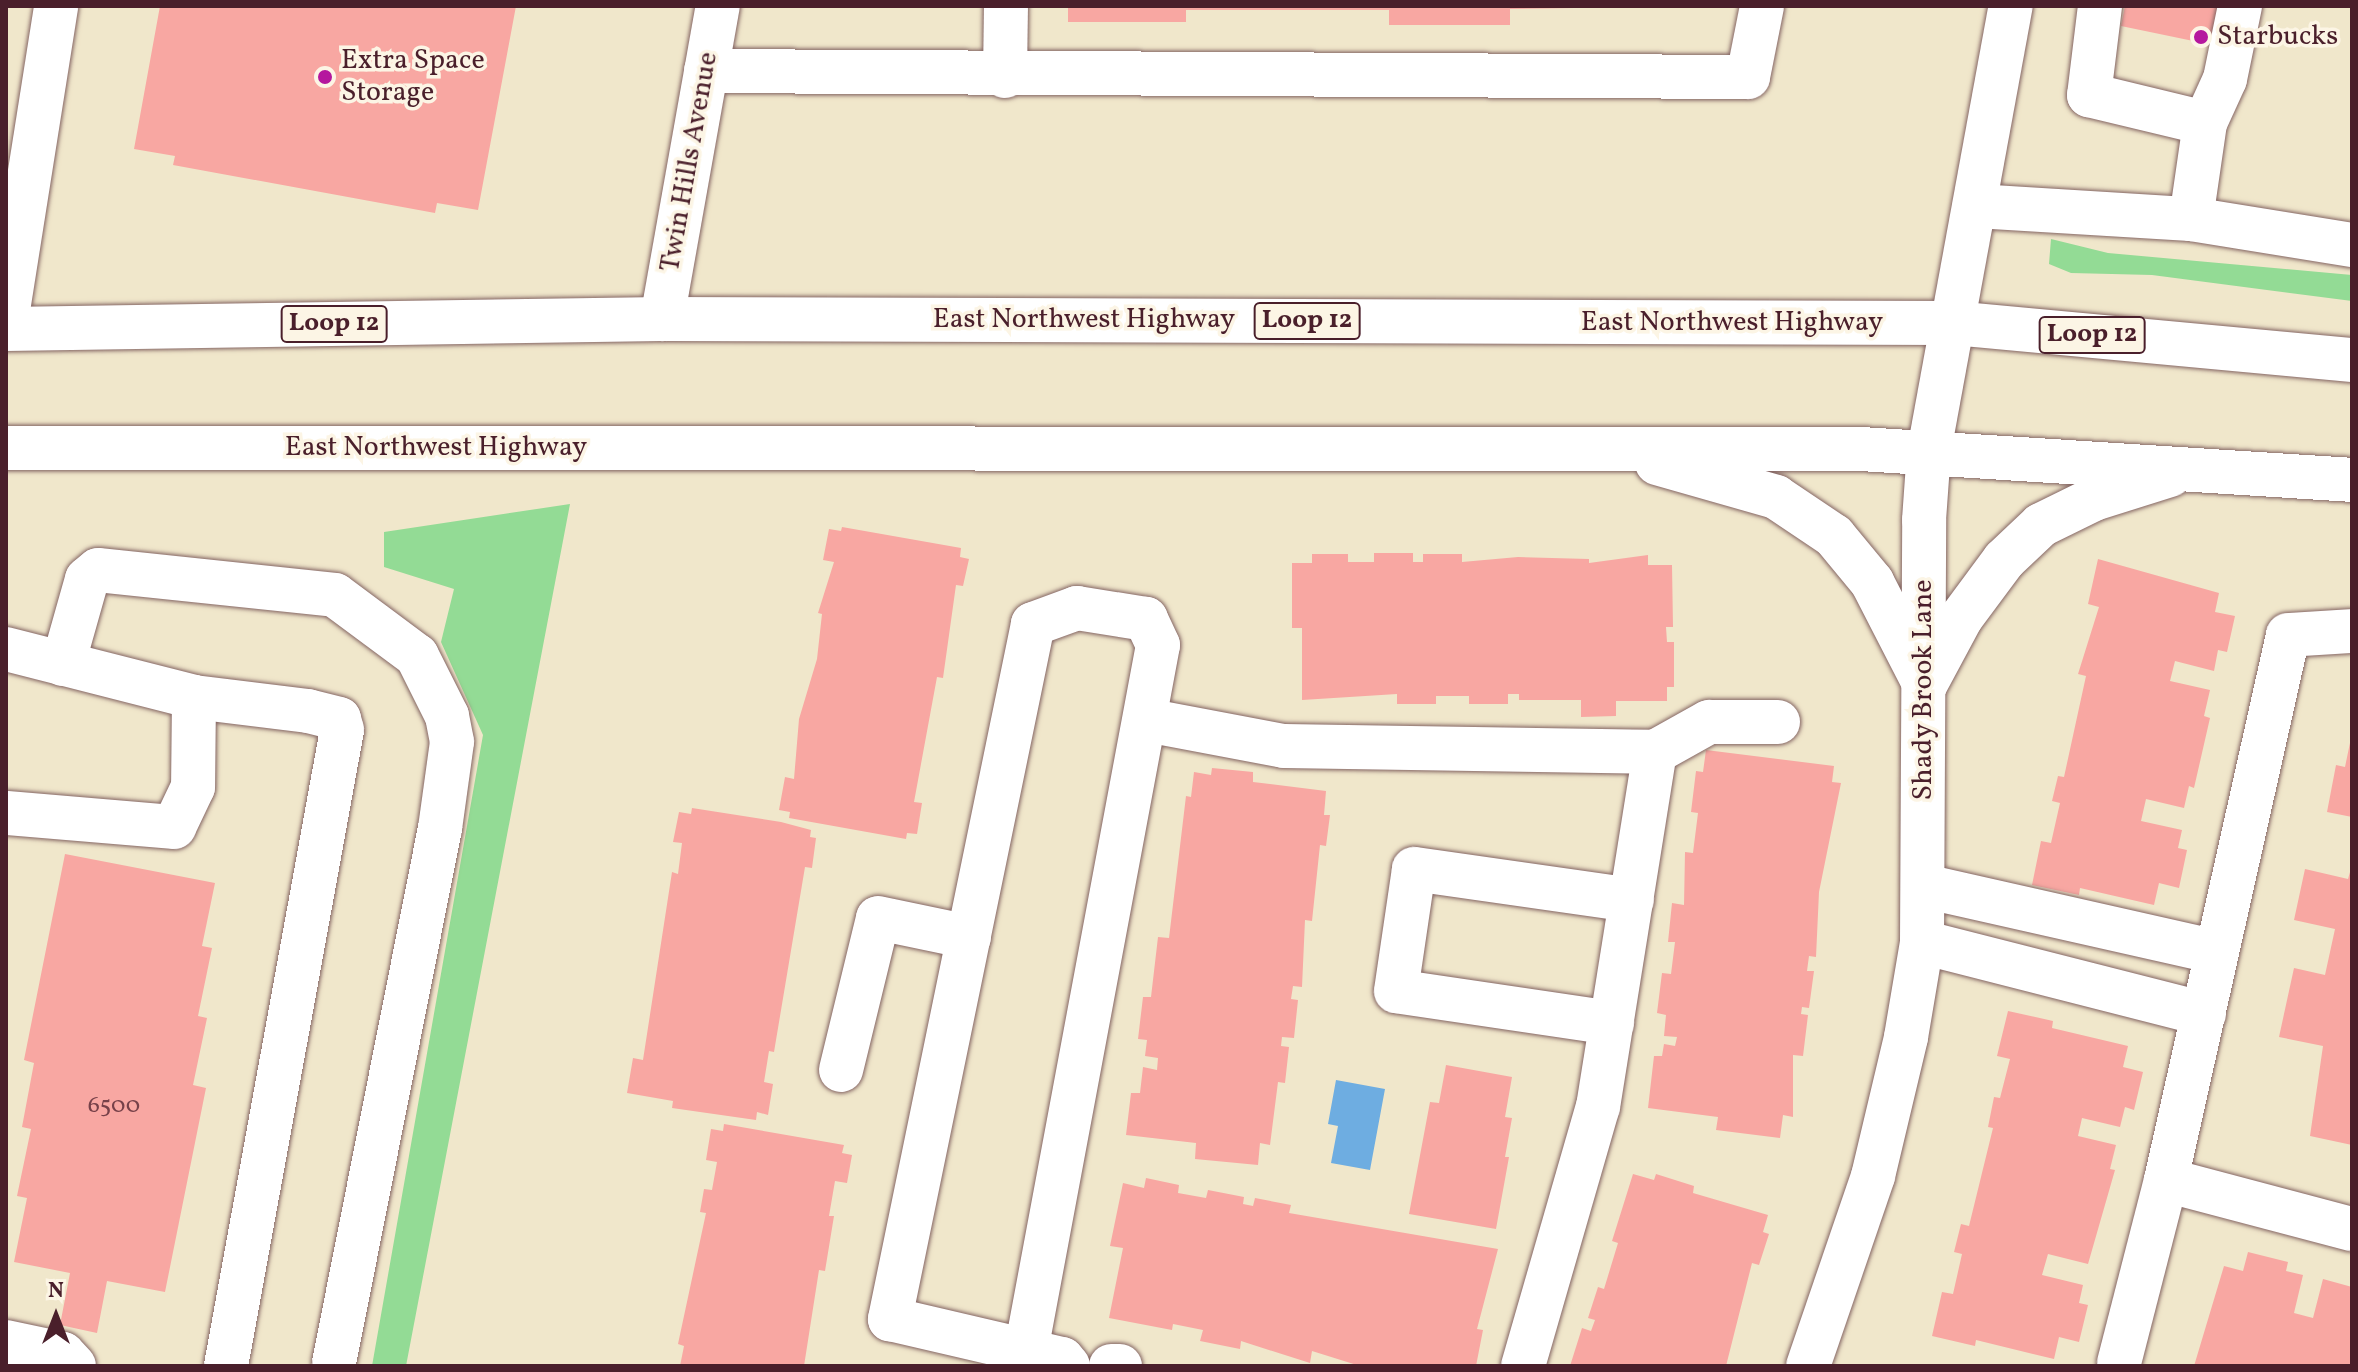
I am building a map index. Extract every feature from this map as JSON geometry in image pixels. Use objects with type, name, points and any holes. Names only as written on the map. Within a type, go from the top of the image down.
[{"type":"main road","points":[[6,326],[56,6]]},
{"type":"main road","name":"Twin Hills Avenue","points":[[662,319],[718,6]]},
{"type":"main road","points":[[1005,76],[1006,6]]},
{"type":"main road","points":[[706,71],[1005,76],[1748,77],[1762,6]]},
{"type":"main road","name":"Shady Brook Lane","points":[[1811,1365],[1873,1176],[1922,942],[1924,520],[1929,451],[2011,6]]},
{"type":"main road","points":[[2100,6],[2089,95],[2205,123]]},
{"type":"main road","points":[[2191,219],[2205,123],[2225,79],[2240,6]]},
{"type":"main road","points":[[1976,206],[2191,219],[2352,245]]},
{"type":"main road","name":"East Northwest Highway","points":[[6,326],[662,319],[1952,323],[2352,360]]},
{"type":"main road","points":[[1568,447],[1667,465],[1776,497],[1834,536],[1872,582],[1925,685]]},
{"type":"main road","name":"East Northwest Highway","points":[[6,448],[1568,447],[1929,451],[2352,480]]},
{"type":"main road","points":[[1925,685],[1961,618],[2004,560],[2041,525],[2094,499],[2195,467]]},
{"type":"main road","points":[[63,664],[87,579],[98,570],[335,595],[417,656],[447,716],[452,742],[440,828],[334,1363]]},
{"type":"main road","points":[[1026,1351],[1158,645],[1146,619],[1077,608],[1033,624],[890,1319],[1026,1351],[1062,1359],[1068,1366]]},
{"type":"main road","points":[[2119,1363],[2166,1180],[2288,635],[2352,631]]},
{"type":"main road","points":[[6,649],[194,697],[308,711],[339,719],[342,730],[226,1366]]},
{"type":"main road","points":[[6,813],[174,827],[193,787],[194,697]]},
{"type":"main road","points":[[1146,720],[1284,746],[1655,752],[1709,722],[1778,722]]},
{"type":"main road","points":[[1523,1366],[1598,1107],[1655,752]]},
{"type":"main road","points":[[1612,1023],[1396,991],[1414,869],[1632,900]]},
{"type":"main road","points":[[1924,886],[2217,952]]},
{"type":"main road","points":[[841,1070],[878,918],[969,937]]},
{"type":"main road","points":[[1922,942],[2204,1014]]},
{"type":"main road","points":[[2166,1180],[2352,1229]]},
{"type":"main road","points":[[6,1342],[63,1354],[74,1366]]},
{"type":"main road","points":[[1111,1366],[1120,1366]]},
{"type":"green space","points":[[2051,239],[2108,253],[2352,275],[2352,301],[2152,275],[2071,273],[2049,264]]},
{"type":"green space","points":[[570,504],[406,1366],[372,1366],[483,735],[441,642],[454,589],[384,567],[384,532]]},
{"type":"water","points":[[1336,1080],[1385,1089],[1370,1170],[1331,1163],[1338,1126],[1328,1124]]},
{"type":"building","name":"Extra Space Storage","points":[[160,6],[516,6],[478,210],[437,203],[435,213],[173,165],[175,156],[134,149]]},
{"type":"building","points":[[1068,6],[1710,6],[1510,9],[1510,25],[1389,25],[1389,10],[1186,10],[1186,22],[1068,22]]},
{"type":"building","name":"Starbucks","points":[[2125,6],[2235,6],[2227,48],[2121,26]]},
{"type":"building","points":[[842,527],[961,548],[960,557],[969,559],[963,586],[956,585],[943,678],[937,677],[914,802],[922,803],[917,834],[907,833],[906,839],[789,818],[790,812],[779,810],[785,777],[794,779],[799,719],[817,659],[822,614],[818,613],[834,562],[823,560],[829,529],[841,531]]},
{"type":"building","points":[[1374,553],[1413,553],[1413,562],[1423,562],[1423,554],[1462,554],[1462,562],[1518,557],[1589,559],[1589,563],[1648,555],[1648,565],[1672,565],[1673,627],[1666,627],[1667,642],[1674,642],[1674,687],[1667,687],[1667,701],[1616,701],[1616,716],[1581,717],[1581,700],[1519,700],[1519,694],[1508,694],[1508,704],[1469,704],[1469,696],[1436,696],[1436,704],[1397,704],[1397,694],[1302,700],[1302,628],[1292,628],[1292,563],[1312,563],[1312,554],[1348,554],[1348,562],[1374,562]]},
{"type":"building","points":[[2098,559],[2219,593],[2215,612],[2235,616],[2227,652],[2218,650],[2214,671],[2175,661],[2170,681],[2210,690],[2204,716],[2210,718],[2194,788],[2189,786],[2184,808],[2146,799],[2141,821],[2182,830],[2178,848],[2187,850],[2179,888],[2159,883],[2154,905],[2080,888],[2079,895],[2032,885],[2041,841],[2051,843],[2060,803],[2052,801],[2058,776],[2064,777],[2086,676],[2078,674],[2099,607],[2088,604]]},
{"type":"building","points":[[2351,738],[2352,817],[2327,812],[2336,765],[2345,767]]},
{"type":"building","points":[[1706,750],[1834,766],[1832,782],[1841,783],[1819,892],[1816,957],[1809,956],[1807,971],[1814,971],[1809,1008],[1802,1007],[1801,1014],[1808,1015],[1803,1056],[1793,1055],[1793,1117],[1783,1115],[1780,1138],[1716,1130],[1718,1117],[1648,1108],[1654,1056],[1662,1056],[1664,1044],[1675,1046],[1677,1037],[1664,1036],[1666,1015],[1657,1013],[1662,973],[1671,974],[1675,942],[1668,942],[1672,903],[1684,905],[1685,852],[1693,853],[1698,813],[1691,812],[1696,771],[1703,772]]},
{"type":"building","points":[[1212,768],[1253,772],[1253,782],[1326,791],[1324,815],[1330,815],[1326,846],[1320,845],[1312,921],[1305,920],[1302,987],[1293,986],[1291,999],[1298,1000],[1294,1038],[1282,1037],[1281,1046],[1289,1047],[1285,1083],[1278,1082],[1270,1145],[1260,1143],[1258,1165],[1195,1159],[1196,1143],[1126,1135],[1131,1093],[1140,1093],[1143,1067],[1157,1070],[1158,1058],[1145,1056],[1147,1040],[1138,1039],[1143,997],[1151,997],[1158,937],[1169,938],[1186,796],[1191,797],[1194,772],[1211,775]]},
{"type":"building","points":[[692,808],[781,822],[811,830],[810,837],[816,838],[812,868],[805,867],[774,1052],[769,1051],[764,1082],[773,1084],[768,1115],[757,1112],[756,1120],[672,1108],[673,1101],[627,1093],[633,1058],[643,1060],[672,872],[678,874],[682,843],[673,842],[679,812],[691,814]]},
{"type":"building","points":[[65,854],[215,883],[202,946],[212,948],[198,1016],[207,1018],[193,1085],[206,1088],[165,1292],[107,1281],[97,1333],[60,1325],[70,1273],[14,1262],[27,1198],[17,1196],[31,1129],[22,1127],[34,1063],[24,1060]]},
{"type":"building","points":[[2352,865],[2352,1145],[2310,1136],[2323,1046],[2279,1037],[2294,968],[2325,975],[2335,929],[2294,920],[2305,869],[2348,879]]},
{"type":"building","points":[[2008,1011],[2053,1021],[2052,1028],[2128,1046],[2123,1067],[2143,1072],[2134,1110],[2125,1107],[2120,1127],[2082,1118],[2078,1136],[2116,1145],[2110,1169],[2115,1170],[2088,1264],[2048,1254],[2042,1275],[2083,1285],[2079,1303],[2088,1305],[2079,1342],[2059,1337],[2054,1359],[1976,1340],[1975,1346],[1932,1336],[1942,1292],[1953,1294],[1962,1254],[1954,1252],[1961,1224],[1969,1226],[1993,1128],[1988,1127],[1994,1097],[2000,1098],[2010,1059],[1997,1056]]},
{"type":"building","points":[[1446,1065],[1512,1077],[1505,1117],[1512,1118],[1505,1157],[1509,1157],[1496,1229],[1409,1214],[1430,1102],[1439,1103]]},
{"type":"building","points":[[724,1124],[844,1145],[842,1153],[852,1155],[847,1183],[835,1181],[829,1216],[834,1216],[825,1271],[819,1270],[804,1366],[680,1366],[684,1346],[678,1344],[706,1213],[700,1212],[704,1189],[712,1190],[717,1162],[706,1160],[711,1129],[723,1131]]},
{"type":"building","points":[[1633,1174],[1654,1180],[1656,1174],[1694,1186],[1693,1193],[1768,1215],[1763,1232],[1769,1234],[1759,1265],[1752,1263],[1726,1366],[1570,1366],[1582,1328],[1591,1331],[1595,1320],[1588,1318],[1598,1287],[1604,1289],[1618,1243],[1612,1241]]},
{"type":"building","points":[[1146,1178],[1179,1185],[1178,1193],[1206,1198],[1208,1190],[1244,1197],[1243,1204],[1253,1206],[1255,1198],[1291,1205],[1289,1213],[1498,1249],[1477,1329],[1483,1330],[1476,1366],[1360,1366],[1312,1351],[1310,1363],[1241,1341],[1240,1349],[1200,1341],[1203,1330],[1173,1324],[1172,1330],[1109,1318],[1123,1248],[1110,1246],[1123,1183],[1144,1188]]},
{"type":"building","points":[[2248,1252],[2288,1262],[2286,1271],[2303,1275],[2294,1313],[2313,1318],[2323,1279],[2352,1287],[2352,1366],[2194,1366],[2224,1266],[2243,1271]]},
{"type":"place","name":"Starbucks","points":[[2201,37]]},
{"type":"place","name":"Extra Space Storage","points":[[325,77]]}]
